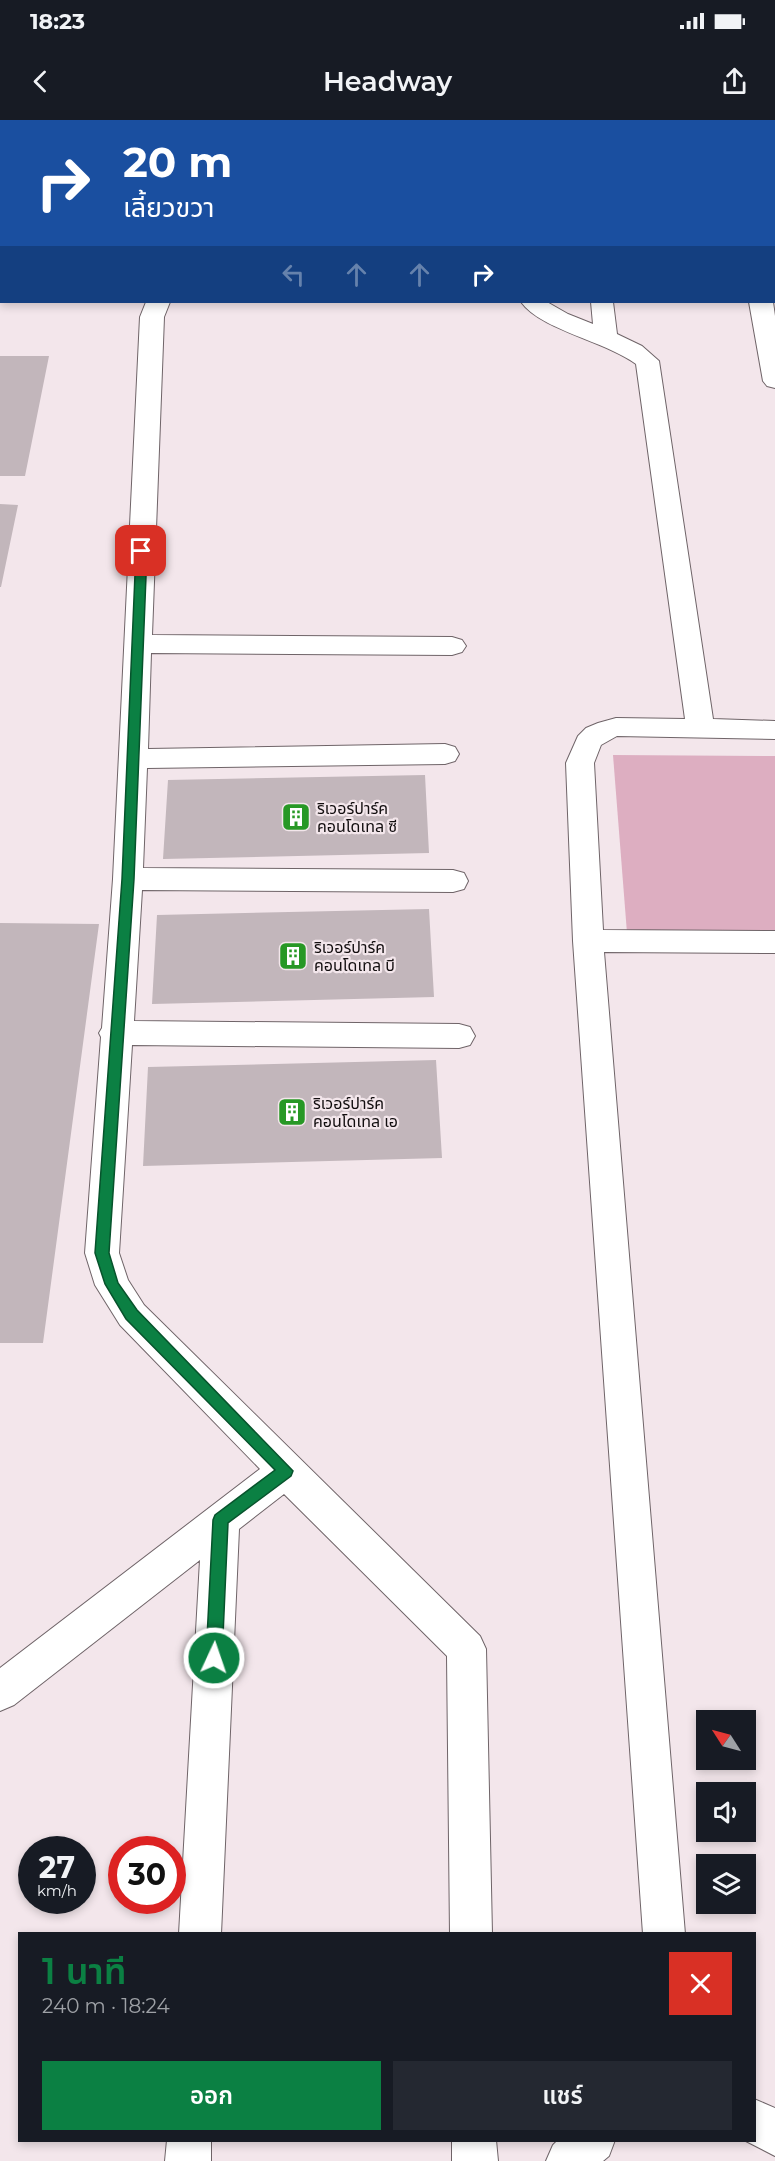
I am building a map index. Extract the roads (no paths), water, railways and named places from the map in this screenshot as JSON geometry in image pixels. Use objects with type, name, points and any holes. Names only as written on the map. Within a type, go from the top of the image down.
[{"type":"street","points":[[158,303],[152,317],[128,879],[115,1033],[102,1253],[112,1284],[132,1315],[466,1649],[471,1932]]},
{"type":"street","points":[[535,303],[560,319],[606,336],[637,352],[647,361],[700,729]]},
{"type":"street","points":[[602,303],[606,336]]},
{"type":"street","points":[[761,303],[775,381]]},
{"type":"street","points":[[137,644],[452,646]]},
{"type":"street","points":[[664,1932],[588,941],[580,763],[584,745],[596,733],[616,727],[775,730]]},
{"type":"street","points":[[133,759],[445,754]]},
{"type":"street","points":[[128,879],[453,881]]},
{"type":"street","points":[[588,941],[775,942]]},
{"type":"street","points":[[115,1033],[459,1036]]},
{"type":"street","points":[[0,1692],[286,1471]]},
{"type":"street","points":[[200,1932],[221,1520]]},
{"type":"street","points":[[756,2122],[775,2134]]},
{"type":"street","points":[[188,2161],[189,2142]]},
{"type":"street","points":[[474,2142],[475,2161]]},
{"type":"street","points":[[569,2161],[591,2142]]},
{"type":"place","name":"ริเวอร์ปาร์ค คอนโดเทล ซี","points":[[296,817]]},
{"type":"place","name":"ริเวอร์ปาร์ค คอนโดเทล บี","points":[[293,956]]},
{"type":"place","name":"ริเวอร์ปาร์ค คอนโดเทล เอ","points":[[292,1112]]}]
